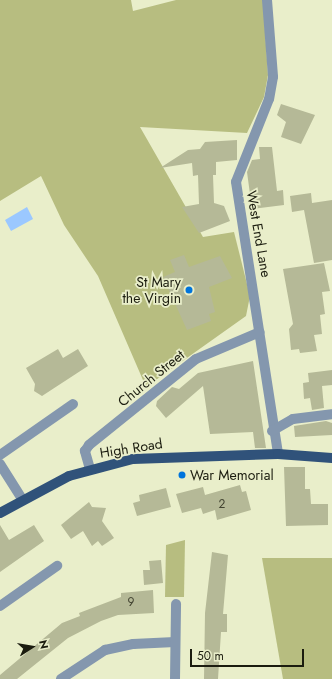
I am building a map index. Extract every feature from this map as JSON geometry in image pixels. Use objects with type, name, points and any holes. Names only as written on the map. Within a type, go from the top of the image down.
[{"type":"main road","name":"High Road","points":[[0,513],[22,500],[90,469],[133,459],[175,456],[278,454],[332,458]]},
{"type":"street","name":"West End Lane","points":[[267,0],[273,77],[268,99],[236,182],[260,332],[272,431],[278,454]]},
{"type":"street","name":"Church Street","points":[[90,469],[85,451],[89,445],[196,359],[260,332]]},
{"type":"street","points":[[0,455],[73,404]]},
{"type":"street","points":[[272,431],[294,419],[332,414]]},
{"type":"street","points":[[0,464],[22,500]]},
{"type":"street","points":[[0,606],[57,566]]},
{"type":"street","points":[[175,679],[176,604]]},
{"type":"street","points":[[61,679],[105,650],[175,642]]},
{"type":"green space","points":[[0,0],[131,0],[133,11],[176,0],[263,0],[268,75],[264,97],[247,133],[140,127],[203,237],[234,232],[250,296],[246,316],[146,387],[98,276],[64,225],[41,176],[0,201]]},
{"type":"green space","points":[[185,540],[184,597],[165,597],[166,545]]},
{"type":"green space","points":[[262,558],[332,558],[332,679],[283,679]]},
{"type":"water","points":[[27,207],[33,219],[11,231],[5,220]]},
{"type":"building","points":[[281,104],[315,115],[301,144],[281,137],[286,122],[277,115]]},
{"type":"building","points":[[237,140],[237,160],[216,162],[216,175],[213,175],[214,203],[224,206],[230,221],[199,233],[182,207],[199,204],[198,175],[193,176],[192,163],[160,168],[188,150],[200,149],[205,142]]},
{"type":"building","points":[[259,147],[272,147],[277,191],[283,190],[284,205],[252,209],[247,172],[252,160],[260,159]]},
{"type":"building","points":[[311,193],[312,203],[332,200],[332,260],[314,263],[304,210],[292,212],[290,196]]},
{"type":"building","name":"St Mary the Virgin","points":[[184,255],[189,267],[220,256],[232,278],[209,287],[215,312],[209,314],[211,321],[187,330],[163,277],[175,272],[170,260]]},
{"type":"building","points":[[324,263],[330,291],[322,292],[325,314],[320,315],[322,334],[314,335],[317,351],[300,353],[299,349],[291,350],[289,329],[293,324],[283,269]]},
{"type":"building","points":[[58,349],[63,358],[78,349],[88,366],[42,396],[34,391],[35,384],[26,368]]},
{"type":"building","points":[[253,361],[266,448],[255,448],[253,432],[210,434],[203,386],[166,418],[156,406],[157,401],[172,387],[179,389],[198,373]]},
{"type":"building","points":[[332,370],[332,385],[322,386],[324,408],[312,410],[310,398],[304,399],[303,383],[309,382],[308,373]]},
{"type":"building","points":[[326,421],[332,423],[332,435],[295,437],[294,426]]},
{"type":"building","points":[[284,467],[305,467],[305,489],[310,489],[311,504],[328,504],[328,525],[286,526]]},
{"type":"building","points":[[240,485],[242,492],[246,491],[251,510],[217,520],[215,510],[203,514],[201,508],[182,513],[176,494],[203,487],[205,495]]},
{"type":"building","points":[[166,488],[171,507],[137,516],[133,503],[140,501],[139,495]]},
{"type":"building","points":[[89,502],[92,507],[106,508],[102,521],[114,538],[102,546],[98,541],[92,546],[83,531],[71,539],[61,525]]},
{"type":"building","points":[[0,525],[9,540],[34,525],[44,541],[0,572]]},
{"type":"building","points":[[212,552],[228,555],[223,614],[227,614],[227,632],[221,632],[218,679],[204,679],[205,613]]},
{"type":"building","points":[[161,560],[163,583],[144,585],[143,570],[150,570],[149,561]]},
{"type":"building","points":[[153,590],[154,613],[118,615],[101,621],[68,638],[17,679],[0,679],[0,675],[62,623],[80,616],[79,613],[121,597],[121,593]]},
{"type":"place","name":"St Mary the Virgin","points":[[189,290]]},
{"type":"place","name":"War Memorial","points":[[182,475]]}]
